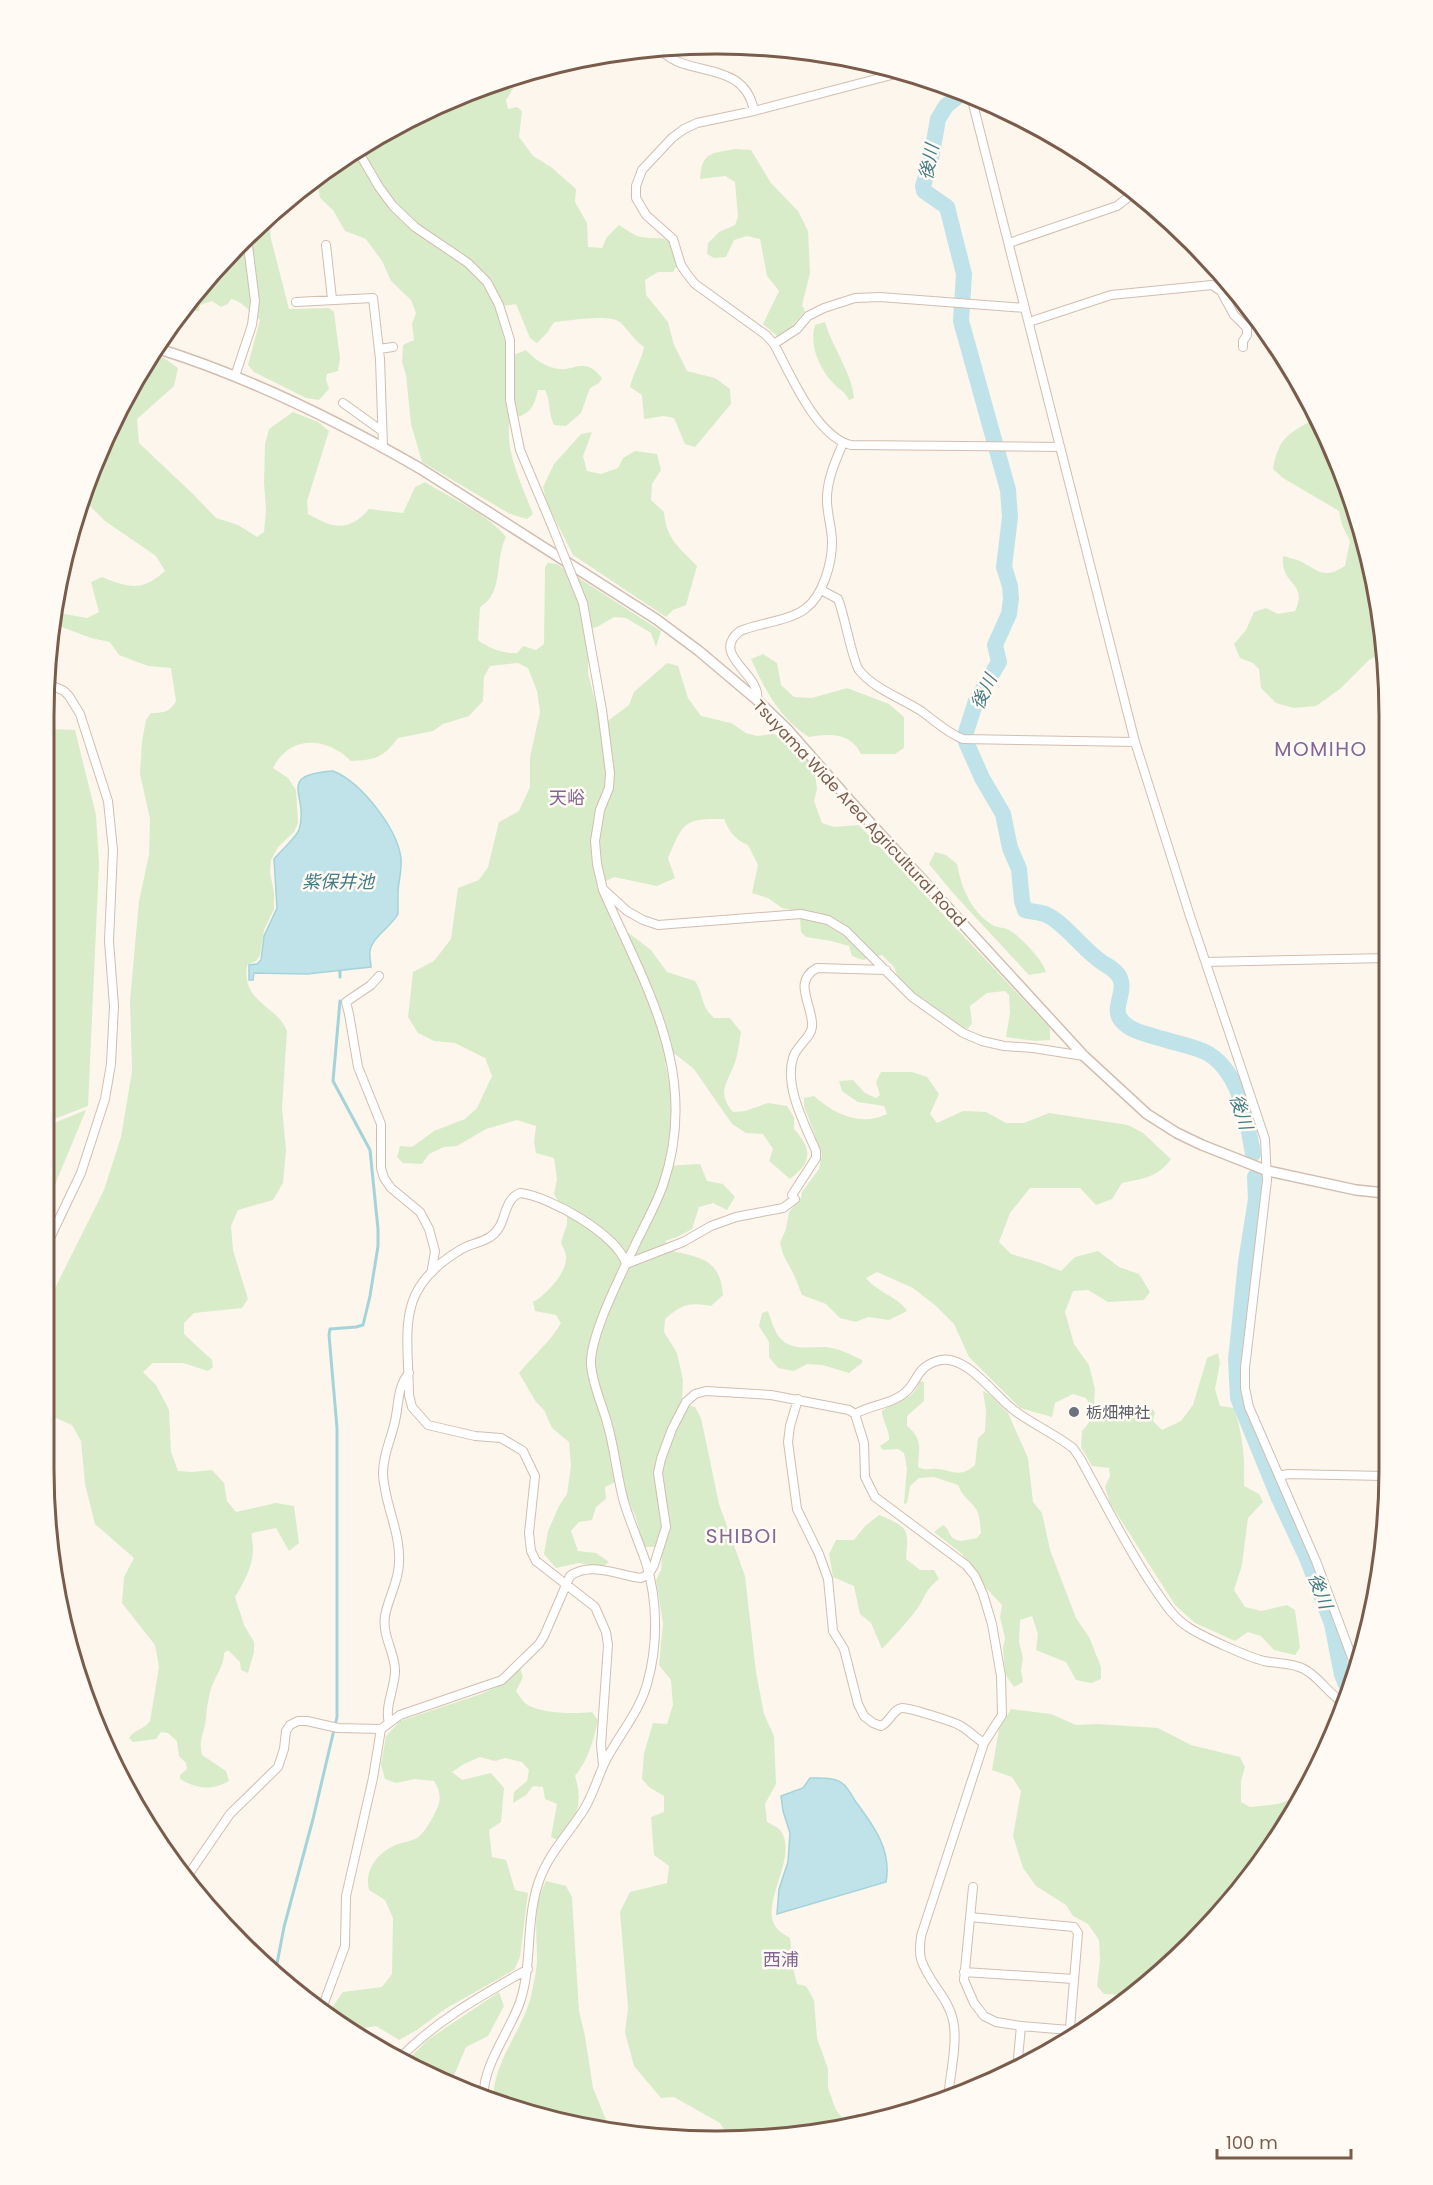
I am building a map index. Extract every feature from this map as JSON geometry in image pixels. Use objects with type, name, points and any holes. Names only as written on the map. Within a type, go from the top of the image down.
[{"type":"street","points":[[667,56],[722,73],[748,94],[754,111]]},
{"type":"street","points":[[886,76],[754,111],[697,123],[684,129],[672,138],[642,170],[636,186],[636,198],[646,214],[673,239],[681,265],[695,284],[774,344],[807,408],[843,443],[851,445],[1060,447]]},
{"type":"street","points":[[973,106],[1135,742],[1151,798],[1265,1139],[1268,1172],[1245,1368],[1245,1388],[1249,1407],[1316,1560],[1351,1656]]},
{"type":"street","points":[[362,157],[393,206],[415,226],[468,262],[487,282],[499,305],[510,340],[510,400],[520,450],[583,603],[602,711],[610,773],[609,789],[600,810],[595,841],[597,864],[603,890],[649,989],[671,1060],[677,1098],[671,1153],[663,1186],[606,1310],[591,1365],[612,1438],[617,1473],[625,1503],[649,1574],[656,1627],[647,1685],[603,1766],[594,1792],[549,1859],[539,1881],[530,1926],[528,1969],[518,2006],[483,2088]]},
{"type":"street","points":[[1009,243],[1117,206],[1129,199]]},
{"type":"street","points":[[326,245],[332,299]]},
{"type":"street","points":[[235,376],[252,325],[255,301],[248,248]]},
{"type":"street","points":[[1029,322],[1111,295],[1212,285],[1221,291],[1234,315],[1247,328],[1243,347]]},
{"type":"street","points":[[774,344],[797,328],[808,316],[855,298],[880,297],[1025,308]]},
{"type":"street","points":[[296,302],[373,298],[379,349],[383,447]]},
{"type":"street","points":[[379,349],[393,347]]},
{"type":"street","name":"Tsuyama Wide Area Agricultural Road","points":[[164,351],[235,376],[290,399],[383,447],[656,619],[699,651],[757,700],[787,729],[1084,1056],[1147,1114],[1194,1141],[1268,1172],[1356,1190],[1379,1192]]},
{"type":"street","points":[[343,403],[382,431]]},
{"type":"street","points":[[757,700],[759,693],[753,681],[734,659],[730,643],[733,637],[752,627],[795,615],[805,609],[821,590],[832,542],[827,514],[828,484],[843,443]]},
{"type":"street","points":[[821,590],[838,599],[845,616],[858,669],[875,683],[920,710],[955,736],[966,739],[1135,742]]},
{"type":"street","points":[[54,1230],[81,1173],[96,1133],[111,1064],[114,1006],[109,940],[113,850],[108,801],[80,714],[64,691],[55,687]]},
{"type":"street","points":[[603,890],[627,911],[658,925],[801,914],[817,916],[846,931],[912,997],[963,1033],[982,1041],[1004,1046],[1084,1056]]},
{"type":"street","points":[[1206,962],[1379,958]]},
{"type":"street","points":[[626,1264],[683,1242],[711,1226],[736,1217],[783,1208],[794,1197],[816,1158],[816,1151],[794,1095],[791,1063],[793,1055],[812,1027],[804,989],[806,977],[809,972],[817,968],[886,970]]},
{"type":"street","points":[[379,976],[371,985],[346,1002],[345,1006],[349,1014],[358,1067],[381,1124],[381,1168],[384,1178],[391,1188],[420,1212],[429,1229],[435,1251],[432,1269]]},
{"type":"street","points":[[603,1766],[601,1745],[608,1645],[606,1632],[595,1607],[536,1560],[531,1551],[529,1533],[535,1476],[523,1450],[501,1438],[475,1436],[428,1425],[412,1407],[408,1316],[415,1293],[432,1269],[460,1250],[490,1238],[502,1223],[511,1198],[520,1193],[542,1199],[581,1220],[620,1250],[626,1264]]},
{"type":"street","points":[[855,1414],[902,1396],[909,1389],[918,1372],[938,1360],[947,1359],[972,1371],[1011,1409],[1073,1448],[1145,1573],[1177,1618],[1188,1627],[1253,1658],[1295,1665],[1307,1671],[1338,1698]]},
{"type":"street","points":[[389,1723],[388,1709],[395,1672],[385,1630],[385,1617],[397,1579],[399,1557],[394,1524],[384,1486],[384,1461],[385,1450],[395,1424],[401,1385],[409,1373]]},
{"type":"street","points":[[191,1871],[230,1814],[278,1767],[284,1749],[286,1731],[290,1725],[298,1721],[307,1721],[334,1728],[381,1729],[400,1715],[502,1680],[539,1644],[565,1584],[578,1570],[589,1568],[641,1578],[649,1574],[666,1527],[658,1473],[661,1458],[686,1401],[694,1394],[706,1391],[798,1399],[849,1410],[855,1414],[864,1443],[866,1477],[875,1497],[966,1565],[975,1576],[992,1624],[1002,1676],[1004,1700],[1002,1715],[984,1743],[921,1936],[920,1957],[926,1971],[945,1998],[953,2019],[955,2033],[949,2089]]},
{"type":"street","points":[[798,1399],[788,1442],[797,1509],[819,1554],[828,1579],[833,1631],[844,1649],[858,1704],[864,1716],[881,1726],[888,1723],[895,1711],[909,1708],[958,1724],[984,1743]]},
{"type":"street","points":[[1279,1476],[1288,1474],[1379,1476]]},
{"type":"street","points":[[324,2002],[345,1946],[346,1896],[373,1778],[381,1729]]},
{"type":"street","points":[[973,1887],[964,1972],[964,1980],[970,1995],[984,2016],[996,2022],[1068,2030]]},
{"type":"street","points":[[970,1917],[1074,1927],[1078,1933],[1070,2028]]},
{"type":"street","points":[[405,2053],[418,2039],[458,2010],[528,1969]]},
{"type":"street","points":[[964,1972],[1074,1979]]},
{"type":"street","points":[[1018,2059],[1021,2026]]},
{"type":"green space","points":[[515,86],[506,100],[508,109],[517,107],[522,111],[519,137],[533,156],[551,167],[576,189],[575,202],[587,223],[588,247],[602,248],[607,237],[619,225],[638,236],[670,242],[678,264],[673,272],[658,272],[645,280],[646,295],[668,322],[674,345],[687,371],[715,378],[730,389],[731,404],[695,447],[685,444],[674,418],[664,416],[644,419],[642,395],[630,387],[644,347],[621,323],[608,318],[554,322],[537,343],[530,338],[516,304],[503,306],[497,314],[505,341],[514,355],[526,350],[550,367],[568,369],[578,366],[589,367],[602,378],[599,383],[590,388],[581,413],[566,426],[554,425],[545,390],[538,390],[530,410],[510,419],[512,455],[533,514],[527,519],[510,514],[422,462],[411,424],[406,375],[402,362],[403,345],[414,340],[412,324],[416,313],[411,300],[391,281],[382,261],[366,239],[345,231],[333,210],[320,198],[318,187],[385,143],[463,104]]},
{"type":"green space","points":[[735,149],[751,150],[771,183],[798,211],[808,231],[810,273],[802,305],[805,311],[791,328],[778,337],[763,324],[779,291],[767,276],[760,239],[747,236],[734,240],[726,257],[714,258],[707,254],[708,243],[719,232],[735,225],[738,217],[735,182],[725,176],[700,179],[701,170],[709,155]]},
{"type":"green space","points":[[270,227],[289,309],[329,308],[334,312],[340,358],[338,371],[327,374],[329,389],[319,400],[306,398],[254,372],[248,365],[260,320],[239,302],[231,299],[228,304],[221,307],[212,301],[200,305],[199,311],[193,311],[218,280]]},
{"type":"green space","points":[[825,322],[850,379],[854,398],[849,400],[828,377],[816,356],[813,340],[815,325]]},
{"type":"green space","points":[[161,357],[178,368],[174,386],[137,419],[139,443],[216,518],[238,525],[257,537],[264,532],[265,444],[269,429],[293,412],[318,422],[329,431],[307,501],[308,514],[340,526],[354,522],[369,509],[403,513],[415,487],[425,482],[490,521],[506,537],[494,591],[480,607],[478,640],[491,648],[517,653],[523,646],[536,650],[544,644],[545,567],[548,563],[557,564],[661,631],[656,647],[651,633],[626,618],[614,617],[597,627],[583,629],[588,646],[588,673],[600,721],[609,720],[629,705],[634,692],[667,663],[678,666],[688,698],[701,716],[731,723],[746,733],[757,736],[773,734],[789,740],[814,765],[817,789],[814,801],[822,823],[834,827],[859,825],[1050,1028],[1050,1040],[1035,1041],[1006,1037],[1010,1013],[1009,995],[1005,991],[987,993],[970,1006],[972,1023],[968,1029],[954,1024],[920,999],[882,955],[863,960],[852,956],[849,946],[806,937],[801,932],[800,918],[792,910],[782,908],[768,898],[752,893],[758,865],[748,845],[733,835],[724,819],[700,820],[686,825],[677,837],[668,858],[675,878],[657,886],[614,877],[598,885],[613,926],[630,934],[651,950],[667,972],[695,981],[704,1004],[714,1018],[730,1018],[741,1032],[735,1061],[724,1089],[725,1099],[733,1112],[745,1111],[768,1103],[787,1106],[794,1117],[794,1129],[807,1150],[803,1167],[790,1179],[769,1161],[773,1149],[763,1134],[746,1133],[732,1124],[694,1069],[675,1054],[665,1063],[672,1094],[672,1133],[666,1166],[700,1164],[707,1181],[723,1184],[735,1197],[727,1210],[713,1203],[699,1207],[692,1229],[665,1241],[672,1251],[708,1262],[718,1274],[723,1295],[711,1306],[691,1304],[676,1310],[665,1319],[664,1332],[677,1353],[683,1380],[682,1398],[685,1404],[695,1407],[701,1418],[719,1504],[745,1576],[756,1672],[764,1714],[774,1736],[776,1784],[765,1804],[767,1822],[779,1829],[785,1839],[786,1851],[772,1904],[772,1916],[776,1928],[790,1938],[797,1984],[806,1986],[814,2000],[817,2038],[828,2069],[828,2088],[836,2110],[843,2119],[760,2130],[725,2131],[720,2123],[674,2097],[661,2098],[634,2066],[625,2032],[628,2008],[620,1912],[630,1892],[667,1883],[669,1866],[654,1855],[651,1817],[664,1812],[664,1796],[649,1787],[642,1779],[644,1753],[653,1723],[667,1724],[673,1705],[671,1680],[659,1665],[663,1623],[656,1580],[661,1570],[662,1556],[657,1547],[644,1547],[636,1518],[620,1480],[605,1487],[606,1499],[596,1507],[592,1520],[579,1522],[571,1531],[578,1551],[596,1553],[609,1562],[602,1567],[578,1563],[556,1568],[544,1554],[548,1531],[567,1494],[571,1466],[569,1442],[552,1428],[544,1410],[536,1402],[519,1373],[547,1343],[561,1323],[556,1315],[535,1311],[533,1302],[550,1289],[564,1269],[566,1256],[561,1242],[567,1224],[567,1211],[554,1194],[557,1179],[554,1158],[536,1153],[534,1142],[536,1126],[517,1120],[486,1129],[457,1146],[444,1147],[429,1154],[422,1164],[403,1163],[397,1157],[400,1146],[412,1147],[434,1131],[465,1119],[477,1108],[492,1076],[485,1058],[455,1043],[434,1041],[418,1033],[408,1017],[413,972],[434,961],[451,939],[458,888],[479,880],[488,867],[499,822],[519,811],[530,787],[530,757],[540,712],[537,691],[528,668],[518,663],[490,666],[484,677],[483,701],[469,716],[443,724],[433,731],[398,738],[388,750],[378,757],[351,761],[331,747],[309,743],[289,749],[273,768],[288,778],[296,790],[298,823],[294,832],[278,847],[271,860],[274,909],[264,930],[260,955],[256,961],[247,965],[247,978],[254,996],[276,1015],[287,1031],[282,1108],[286,1150],[283,1183],[273,1200],[238,1210],[231,1226],[233,1250],[248,1299],[242,1308],[194,1313],[184,1323],[184,1334],[212,1360],[213,1367],[208,1371],[183,1363],[153,1363],[143,1372],[156,1385],[169,1410],[171,1452],[178,1471],[212,1470],[224,1483],[227,1501],[236,1512],[276,1503],[294,1506],[299,1543],[289,1551],[276,1528],[252,1533],[251,1564],[235,1597],[244,1625],[254,1642],[254,1652],[248,1673],[241,1670],[240,1662],[228,1650],[224,1653],[223,1663],[210,1693],[201,1740],[202,1755],[226,1771],[229,1781],[216,1786],[204,1787],[180,1779],[180,1775],[187,1769],[186,1763],[179,1756],[177,1741],[168,1733],[161,1732],[156,1739],[133,1742],[129,1738],[150,1721],[159,1667],[155,1645],[122,1603],[124,1577],[134,1558],[95,1524],[85,1484],[81,1441],[72,1425],[54,1417],[54,1290],[104,1190],[121,1137],[132,1071],[130,1000],[139,901],[149,855],[150,819],[140,774],[142,741],[146,720],[151,713],[166,711],[176,701],[171,668],[148,666],[119,655],[110,642],[91,638],[61,627],[63,614],[87,618],[99,612],[91,582],[102,577],[120,584],[142,585],[157,578],[165,571],[156,556],[105,521],[89,504],[122,423]]},
{"type":"green space","points":[[1310,421],[1329,463],[1356,545],[1366,587],[1376,656],[1369,660],[1340,689],[1316,706],[1294,708],[1276,703],[1261,688],[1259,669],[1253,663],[1240,658],[1234,644],[1246,630],[1254,612],[1266,608],[1278,614],[1295,611],[1299,594],[1283,566],[1283,556],[1300,561],[1322,573],[1332,572],[1345,566],[1350,541],[1342,525],[1339,511],[1283,478],[1273,469],[1281,443],[1291,433]]},
{"type":"green space","points":[[592,432],[583,456],[587,471],[601,474],[618,468],[623,458],[635,451],[657,454],[661,470],[652,484],[651,500],[664,512],[667,529],[674,542],[697,566],[686,605],[673,610],[666,617],[573,555],[547,503],[543,487],[554,464],[581,434]]},
{"type":"green space","points":[[763,654],[777,663],[781,685],[794,697],[812,698],[847,688],[889,704],[904,717],[904,748],[895,754],[861,754],[852,742],[840,736],[809,737],[790,722],[768,693],[751,659]]},
{"type":"green space","points":[[54,729],[75,730],[96,815],[99,864],[88,1106],[54,1119]]},
{"type":"green space","points":[[935,852],[946,855],[957,864],[964,890],[984,919],[1019,937],[1036,955],[1046,972],[1029,975],[953,893],[929,864]]},
{"type":"green space","points":[[881,1072],[912,1072],[927,1077],[939,1094],[930,1114],[937,1123],[963,1111],[986,1112],[1006,1123],[1024,1123],[1049,1113],[1128,1125],[1143,1133],[1171,1159],[1155,1173],[1122,1183],[1112,1199],[1096,1205],[1080,1188],[1030,1188],[1010,1213],[999,1242],[1011,1254],[1061,1271],[1075,1257],[1098,1251],[1119,1267],[1139,1274],[1150,1292],[1144,1300],[1108,1302],[1088,1290],[1073,1291],[1065,1312],[1074,1344],[1089,1365],[1095,1389],[1094,1404],[1104,1412],[1151,1408],[1155,1412],[1153,1421],[1162,1430],[1181,1421],[1193,1405],[1207,1358],[1218,1353],[1220,1363],[1215,1389],[1220,1406],[1234,1408],[1240,1428],[1244,1486],[1259,1494],[1263,1502],[1248,1518],[1242,1565],[1234,1590],[1245,1607],[1261,1611],[1287,1605],[1295,1610],[1300,1648],[1295,1655],[1274,1650],[1261,1636],[1248,1632],[1235,1641],[1195,1623],[1175,1605],[1110,1503],[1105,1487],[1110,1476],[1109,1468],[1092,1466],[1081,1447],[1082,1431],[1096,1414],[1086,1398],[1073,1394],[1055,1403],[1052,1417],[1020,1408],[969,1357],[954,1324],[936,1306],[913,1288],[877,1272],[866,1278],[876,1288],[899,1302],[907,1311],[889,1320],[868,1317],[856,1322],[840,1318],[826,1304],[802,1295],[780,1243],[786,1229],[789,1212],[801,1198],[802,1192],[819,1169],[822,1154],[804,1106],[804,1098],[814,1096],[830,1108],[848,1117],[877,1118],[887,1114],[884,1106],[858,1102],[842,1091],[839,1081],[853,1080],[865,1093],[876,1098],[880,1095],[876,1082]]},
{"type":"green space","points":[[86,1110],[54,1187],[54,1123]]},
{"type":"green space","points":[[768,1311],[777,1334],[789,1344],[800,1347],[833,1348],[862,1360],[862,1363],[849,1373],[822,1365],[807,1364],[794,1371],[778,1368],[769,1357],[769,1342],[759,1326],[762,1313]]},
{"type":"green space","points":[[920,1381],[924,1382],[924,1401],[907,1416],[907,1426],[918,1440],[918,1467],[961,1473],[975,1465],[978,1438],[985,1432],[986,1411],[983,1391],[1008,1413],[1028,1458],[1033,1502],[1042,1513],[1050,1550],[1076,1618],[1089,1637],[1101,1667],[1101,1679],[1091,1683],[1076,1680],[1066,1662],[1036,1650],[1038,1634],[1032,1616],[1020,1620],[1019,1642],[1023,1658],[1021,1670],[1023,1682],[1014,1687],[1005,1674],[1003,1648],[1005,1638],[1000,1617],[1002,1605],[986,1588],[962,1554],[934,1532],[943,1525],[954,1539],[977,1538],[981,1533],[976,1509],[958,1485],[934,1477],[919,1478],[910,1486],[907,1503],[904,1504],[907,1468],[904,1453],[898,1449],[883,1450],[880,1446],[889,1440],[882,1411],[909,1397]]},
{"type":"green space","points":[[879,1515],[901,1526],[904,1530],[907,1541],[906,1559],[920,1570],[934,1570],[939,1579],[928,1590],[909,1620],[882,1649],[871,1623],[860,1614],[854,1586],[833,1577],[829,1554],[836,1540],[854,1540],[865,1526]]},
{"type":"green space","points":[[520,1668],[523,1677],[516,1691],[531,1707],[567,1713],[592,1712],[598,1720],[587,1756],[575,1776],[579,1795],[577,1811],[570,1825],[558,1840],[551,1837],[557,1804],[545,1799],[543,1787],[533,1786],[526,1795],[513,1803],[514,1792],[527,1781],[529,1770],[522,1762],[505,1758],[495,1761],[480,1757],[452,1772],[462,1780],[491,1773],[504,1788],[501,1822],[489,1830],[492,1857],[506,1860],[515,1890],[528,1893],[520,1957],[514,1970],[445,2009],[399,2040],[376,2026],[363,2029],[332,2007],[343,1992],[382,1987],[392,1974],[393,1918],[385,1900],[369,1890],[371,1868],[374,1862],[391,1847],[420,1835],[433,1817],[440,1800],[434,1781],[415,1779],[396,1783],[385,1779],[381,1765],[386,1736],[400,1721],[481,1694],[505,1683]]},
{"type":"green space","points":[[1011,1709],[1051,1714],[1076,1725],[1158,1728],[1191,1745],[1240,1757],[1245,1767],[1241,1781],[1241,1802],[1250,1807],[1278,1804],[1290,1800],[1242,1872],[1185,1937],[1119,1995],[1104,1994],[1097,1986],[1100,1960],[1099,1940],[1088,1924],[1073,1916],[1066,1905],[1036,1886],[1023,1868],[1013,1836],[1021,1791],[1012,1777],[992,1770],[999,1729]]},
{"type":"green space","points":[[546,1881],[566,1886],[572,1897],[579,2011],[593,2088],[607,2121],[545,2108],[494,2092],[503,2060],[531,1996],[537,1964],[537,1910]]},
{"type":"green space","points":[[499,1992],[504,2006],[488,2036],[466,2047],[453,2077],[411,2056],[429,2039]]},
{"type":"water","name":"紫保井池","points":[[333,771],[366,795],[393,833],[401,858],[398,914],[371,946],[371,967],[307,974],[254,973],[253,980],[249,980],[249,965],[257,964],[261,960],[264,936],[277,908],[274,859],[299,830],[301,807],[299,782],[304,777],[315,773]]},
{"type":"water","points":[[810,1778],[835,1780],[848,1789],[880,1839],[886,1860],[886,1882],[777,1914],[779,1889],[788,1862],[790,1833],[781,1796],[803,1788]]},
{"type":"waterway","name":"後川","points":[[955,99],[946,106],[938,119],[931,159],[923,186],[924,191],[947,207],[964,274],[961,321],[1008,490],[1010,517],[1004,567],[1010,586],[1009,614],[995,645],[999,662],[976,701],[966,732],[966,742],[982,778],[1003,814],[1010,848],[1019,869],[1025,910],[1045,914],[1054,919],[1096,958],[1116,972],[1122,986],[1118,1012],[1126,1025],[1141,1033],[1203,1051],[1225,1069],[1233,1081],[1244,1110],[1253,1154]]},
{"type":"waterway","name":"紫保井池","points":[[340,971],[340,977]]},
{"type":"waterway","points":[[277,1964],[284,1927],[337,1717],[337,1428],[329,1335],[330,1329],[363,1325],[378,1246],[370,1150],[333,1081],[340,1001]]},
{"type":"waterway","name":"後川","points":[[1255,1177],[1256,1199],[1246,1262],[1236,1360],[1238,1398],[1278,1496],[1307,1558],[1332,1624],[1344,1680]]},
{"type":"place","name":"栃畑神社","points":[[1074,1412]]},
{"type":"district","name":"MOMIHO","points":[[1321,749]]},
{"type":"district","name":"天峪","points":[[567,798]]},
{"type":"district","name":"SHIBOI","points":[[742,1536]]},
{"type":"district","name":"西浦","points":[[781,1960]]}]
